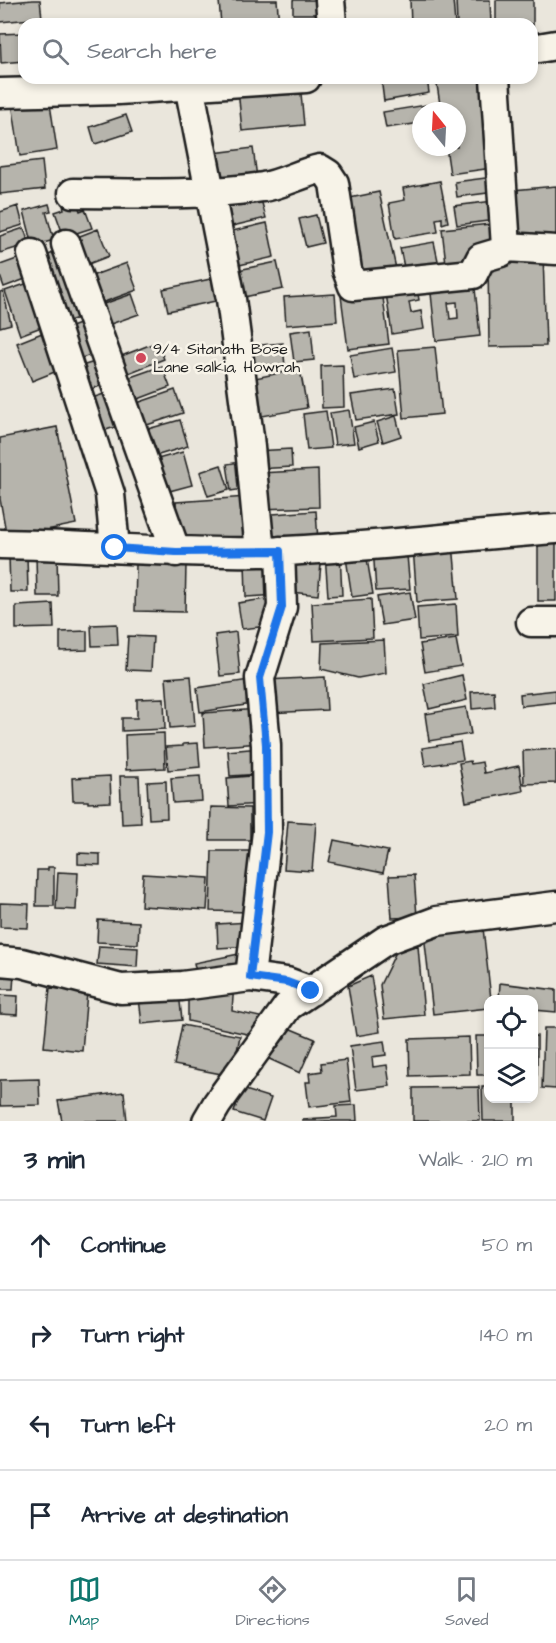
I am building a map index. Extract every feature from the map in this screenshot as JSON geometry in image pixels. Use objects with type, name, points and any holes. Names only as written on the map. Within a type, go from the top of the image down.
[{"type":"street","points":[[330,0],[332,18]]},
{"type":"street","points":[[538,48],[556,45]]},
{"type":"street","points":[[0,93],[118,90],[206,84]]},
{"type":"street","points":[[495,84],[506,247]]},
{"type":"street","points":[[189,85],[231,298],[249,437],[282,607],[260,678],[266,745],[267,832],[250,977]]},
{"type":"street","points":[[73,193],[209,192],[266,187],[320,169],[328,174],[334,183],[347,270],[353,286],[473,274],[482,258],[501,252],[506,247],[556,250]]},
{"type":"street","points":[[66,244],[176,552]]},
{"type":"street","points":[[32,254],[110,494],[115,548]]},
{"type":"street","points":[[0,544],[176,552],[270,551],[348,547],[556,529]]},
{"type":"street","points":[[207,1121],[288,1006],[386,940],[437,921],[556,906]]},
{"type":"street","points":[[0,961],[22,963],[121,988],[182,986],[250,977],[287,982],[311,991]]},
{"type":"building","points":[[40,0],[42,18],[18,18],[18,20],[0,22],[0,3]]},
{"type":"building","points":[[277,0],[278,18],[220,18],[219,1]]},
{"type":"building","points":[[293,0],[327,0],[327,14],[293,14]]},
{"type":"building","points":[[410,0],[453,0],[454,18],[411,18]]},
{"type":"building","points":[[456,0],[490,0],[491,18],[457,18]]},
{"type":"building","points":[[496,0],[533,0],[533,18],[496,18]]},
{"type":"building","points":[[18,33],[18,62],[1,63],[0,34]]},
{"type":"building","points":[[300,84],[304,125],[242,131],[238,89]]},
{"type":"building","points":[[382,84],[428,84],[429,93],[384,101]]},
{"type":"building","points":[[437,84],[487,84],[499,167],[450,174],[447,156],[466,156],[466,102],[440,102]]},
{"type":"building","points":[[48,91],[57,150],[20,156],[11,96]]},
{"type":"building","points":[[412,107],[412,124],[386,128],[383,112]]},
{"type":"building","points":[[126,115],[132,132],[95,144],[90,127]]},
{"type":"building","points":[[253,148],[258,185],[219,190],[214,153]]},
{"type":"building","points":[[42,161],[45,189],[0,194],[0,166]]},
{"type":"building","points":[[493,177],[495,192],[457,197],[455,182]]},
{"type":"building","points":[[440,181],[448,222],[442,224],[442,218],[436,219],[438,232],[395,239],[389,203],[405,200],[403,188]]},
{"type":"building","points":[[556,186],[556,240],[517,243],[513,190]]},
{"type":"building","points":[[258,188],[266,218],[228,227],[220,198]]},
{"type":"building","points":[[379,192],[397,273],[357,281],[340,200]]},
{"type":"building","points":[[75,197],[80,211],[85,209],[92,228],[64,237],[55,212],[64,209],[62,202]]},
{"type":"building","points":[[501,200],[503,219],[457,225],[454,206]]},
{"type":"building","points":[[49,204],[51,211],[46,212],[54,240],[33,246],[24,211]]},
{"type":"building","points":[[18,206],[23,225],[0,232],[0,212]]},
{"type":"building","points":[[316,215],[323,243],[306,247],[299,219]]},
{"type":"building","points":[[267,223],[274,257],[235,266],[228,232]]},
{"type":"building","points":[[500,223],[503,248],[447,272],[442,229]]},
{"type":"building","points":[[24,228],[29,244],[0,253],[0,236]]},
{"type":"building","points":[[98,229],[109,256],[83,266],[72,239]]},
{"type":"building","points":[[434,242],[440,270],[406,277],[400,248]]},
{"type":"building","points":[[63,250],[84,316],[60,324],[39,258]]},
{"type":"building","points":[[28,255],[36,275],[4,287],[0,276],[0,265]]},
{"type":"building","points":[[543,255],[546,346],[489,347],[488,257]]},
{"type":"building","points":[[277,262],[283,289],[244,297],[238,270]]},
{"type":"building","points":[[127,263],[137,290],[96,305],[86,278]]},
{"type":"building","points":[[225,276],[230,298],[168,311],[163,289]]},
{"type":"building","points":[[474,279],[480,336],[436,341],[430,284]],"holes":[[[457,302],[458,318],[450,319],[448,303]]]},
{"type":"building","points":[[37,280],[52,323],[20,335],[5,291]]},
{"type":"building","points":[[417,288],[419,300],[409,302],[411,313],[421,311],[424,329],[392,334],[386,293]]},
{"type":"building","points":[[382,290],[389,344],[348,349],[341,296]]},
{"type":"building","points":[[3,291],[11,324],[0,327],[0,292]]},
{"type":"building","points":[[132,294],[139,314],[105,326],[98,306]]},
{"type":"building","points":[[335,294],[337,321],[286,325],[284,297]]},
{"type":"building","points":[[90,320],[101,351],[71,362],[60,331]]},
{"type":"building","points":[[311,329],[314,360],[294,362],[290,332]]},
{"type":"building","points":[[47,331],[62,369],[32,381],[17,343]]},
{"type":"building","name":"9/4 Sitanath Bose Lane salkia, Howrah","points":[[157,342],[164,359],[126,374],[119,357]]},
{"type":"building","points":[[283,343],[285,367],[252,370],[250,346]]},
{"type":"building","points":[[435,347],[442,414],[404,418],[398,350]]},
{"type":"building","points":[[392,348],[396,372],[354,379],[350,355]]},
{"type":"building","points":[[105,359],[113,382],[78,393],[71,369]]},
{"type":"building","points":[[343,365],[344,407],[322,408],[321,366]]},
{"type":"building","points":[[162,366],[170,387],[133,401],[125,379]]},
{"type":"building","points":[[300,369],[307,408],[257,417],[250,379]]},
{"type":"building","points":[[395,389],[399,414],[356,420],[351,395]]},
{"type":"building","points":[[175,390],[183,413],[144,426],[137,403]]},
{"type":"building","points":[[113,391],[124,424],[94,434],[83,401]]},
{"type":"building","points":[[349,410],[354,443],[335,445],[330,413]]},
{"type":"building","points":[[326,411],[331,448],[307,450],[303,414]]},
{"type":"building","points":[[396,416],[401,436],[383,442],[377,422]]},
{"type":"building","points":[[180,420],[188,446],[152,457],[144,430]]},
{"type":"building","points":[[374,422],[379,441],[359,447],[354,427]]},
{"type":"building","points":[[57,427],[76,524],[7,538],[0,499],[0,438]]},
{"type":"building","points":[[291,449],[292,467],[256,469],[255,451]]},
{"type":"building","points":[[183,452],[192,485],[162,493],[154,460]]},
{"type":"building","points":[[246,461],[250,488],[231,491],[227,464]]},
{"type":"building","points":[[221,465],[229,490],[208,496],[200,472]]},
{"type":"building","points":[[318,470],[319,507],[260,509],[259,473]]},
{"type":"building","points":[[247,497],[250,543],[179,548],[176,502]]},
{"type":"building","points":[[316,511],[318,541],[260,545],[258,515]]},
{"type":"building","points":[[538,540],[556,541],[556,601],[538,601]]},
{"type":"building","points":[[406,544],[410,589],[376,591],[373,547]]},
{"type":"building","points":[[453,544],[458,599],[417,602],[413,547]]},
{"type":"building","points":[[365,547],[373,594],[352,597],[345,551]]},
{"type":"building","points":[[340,553],[342,595],[328,596],[325,554]]},
{"type":"building","points":[[9,555],[27,555],[28,592],[10,592]]},
{"type":"building","points":[[36,556],[57,556],[58,596],[37,596]]},
{"type":"building","points":[[276,559],[278,595],[246,597],[245,561]]},
{"type":"building","points":[[285,561],[321,564],[318,595],[282,591]]},
{"type":"building","points":[[136,563],[186,564],[185,612],[135,611]]},
{"type":"building","points":[[410,592],[415,620],[382,625],[377,597]]},
{"type":"building","points":[[272,598],[275,625],[242,629],[238,603]]},
{"type":"building","points":[[371,599],[373,638],[314,641],[312,603]]},
{"type":"building","points":[[53,604],[54,628],[16,629],[16,606]]},
{"type":"building","points":[[456,604],[458,637],[419,640],[417,607]]},
{"type":"building","points":[[117,624],[118,645],[92,646],[91,625]]},
{"type":"building","points":[[87,631],[87,650],[60,651],[60,632]]},
{"type":"building","points":[[236,632],[240,674],[220,676],[215,635]]},
{"type":"building","points":[[128,636],[153,637],[151,671],[126,670]]},
{"type":"building","points":[[456,639],[461,666],[425,672],[420,644]]},
{"type":"building","points":[[384,640],[386,673],[358,678],[321,669],[322,643]]},
{"type":"building","points":[[462,675],[467,700],[429,709],[424,684]]},
{"type":"building","points":[[191,676],[195,726],[170,728],[166,678]]},
{"type":"building","points":[[325,677],[327,710],[268,713],[266,680]]},
{"type":"building","points":[[249,680],[252,704],[200,712],[197,688]]},
{"type":"building","points":[[556,690],[556,702],[521,706],[520,694]]},
{"type":"building","points":[[494,691],[495,707],[472,709],[471,692]]},
{"type":"building","points":[[164,698],[165,729],[122,731],[122,718],[137,718],[137,699]]},
{"type":"building","points":[[466,707],[471,734],[429,741],[425,714]]},
{"type":"building","points":[[259,709],[262,743],[205,747],[203,713]]},
{"type":"building","points":[[164,733],[165,768],[126,770],[125,735]]},
{"type":"building","points":[[460,742],[463,760],[425,766],[422,748]]},
{"type":"building","points":[[198,743],[200,767],[168,770],[166,747]]},
{"type":"building","points":[[260,748],[262,774],[230,776],[228,751]]},
{"type":"building","points":[[556,749],[556,783],[524,784],[523,751]]},
{"type":"building","points":[[470,761],[471,764],[482,762],[484,773],[519,766],[523,791],[466,802],[459,763]]},
{"type":"building","points":[[263,775],[265,804],[229,806],[227,778]]},
{"type":"building","points":[[110,776],[111,802],[73,801],[72,778]]},
{"type":"building","points":[[120,776],[139,776],[141,823],[122,824]]},
{"type":"building","points":[[200,776],[202,801],[173,803],[171,778]]},
{"type":"building","points":[[166,781],[167,818],[149,819],[147,782]]},
{"type":"building","points":[[211,807],[250,808],[250,840],[210,840]]},
{"type":"building","points":[[288,821],[316,823],[312,871],[284,869]]},
{"type":"building","points":[[334,840],[388,851],[383,873],[329,862]]},
{"type":"building","points":[[212,851],[251,851],[249,912],[210,911]]},
{"type":"building","points":[[78,853],[100,854],[100,865],[78,864]]},
{"type":"building","points":[[48,867],[54,867],[54,906],[36,906],[37,870],[48,870]]},
{"type":"building","points":[[58,872],[78,873],[76,910],[56,909]]},
{"type":"building","points":[[143,874],[209,878],[207,910],[141,906]]},
{"type":"building","points":[[414,875],[417,917],[392,918],[389,876]]},
{"type":"building","points":[[0,903],[29,904],[28,928],[0,927]]},
{"type":"building","points":[[98,920],[139,922],[138,944],[97,942]]},
{"type":"building","points":[[249,922],[250,946],[218,948],[217,924]]},
{"type":"building","points":[[483,928],[491,995],[484,995],[484,1008],[433,1014],[424,934]]},
{"type":"building","points":[[99,946],[138,948],[137,967],[97,964]]},
{"type":"building","points":[[418,946],[424,1015],[384,1019],[380,985],[398,948]]},
{"type":"building","points":[[244,953],[248,970],[198,980],[194,963]]},
{"type":"building","points":[[0,973],[14,974],[13,989],[0,989]]},
{"type":"building","points":[[371,976],[380,1032],[356,1036],[348,986]]},
{"type":"building","points":[[234,983],[232,1011],[260,1017],[256,1036],[188,1021],[188,991]]},
{"type":"building","points":[[500,983],[556,990],[556,1012],[538,1010],[538,995],[499,995]]},
{"type":"building","points":[[50,988],[87,992],[82,1051],[44,1047]]},
{"type":"building","points":[[179,993],[182,1020],[142,1024],[139,998]]},
{"type":"building","points":[[0,995],[18,996],[17,1015],[0,1014]]},
{"type":"building","points":[[279,1024],[315,1039],[300,1073],[265,1057]]},
{"type":"building","points":[[182,1025],[240,1036],[232,1076],[174,1065]]},
{"type":"building","points":[[544,1028],[556,1028],[556,1089],[542,1088]]},
{"type":"building","points":[[476,1036],[484,1036],[484,1075],[477,1075]]},
{"type":"building","points":[[469,1037],[470,1074],[410,1076],[409,1039]]},
{"type":"building","points":[[384,1041],[386,1055],[372,1057],[373,1067],[387,1065],[390,1086],[356,1090],[350,1046]]},
{"type":"building","points":[[346,1060],[351,1102],[309,1107],[306,1082],[310,1082],[309,1073],[322,1071],[321,1063]]},
{"type":"building","points":[[39,1079],[40,1105],[0,1106],[0,1080]]},
{"type":"building","points":[[479,1087],[480,1121],[413,1121],[413,1088]]},
{"type":"building","points":[[482,1087],[484,1087],[484,1103],[515,1103],[515,1121],[483,1121]]},
{"type":"building","points":[[242,1089],[271,1098],[263,1121],[234,1112]]},
{"type":"building","points":[[124,1092],[127,1121],[62,1121],[58,1101]]},
{"type":"building","points":[[356,1105],[357,1121],[303,1121],[303,1119],[337,1117],[336,1106]]},
{"type":"place","name":"9/4 Sitanath Bose Lane salkia, Howrah","points":[[141,358]]},
{"type":"route","points":[[115,548],[176,552],[280,551],[282,607],[260,678],[266,745],[267,832],[250,977],[287,982],[311,991]]}]
